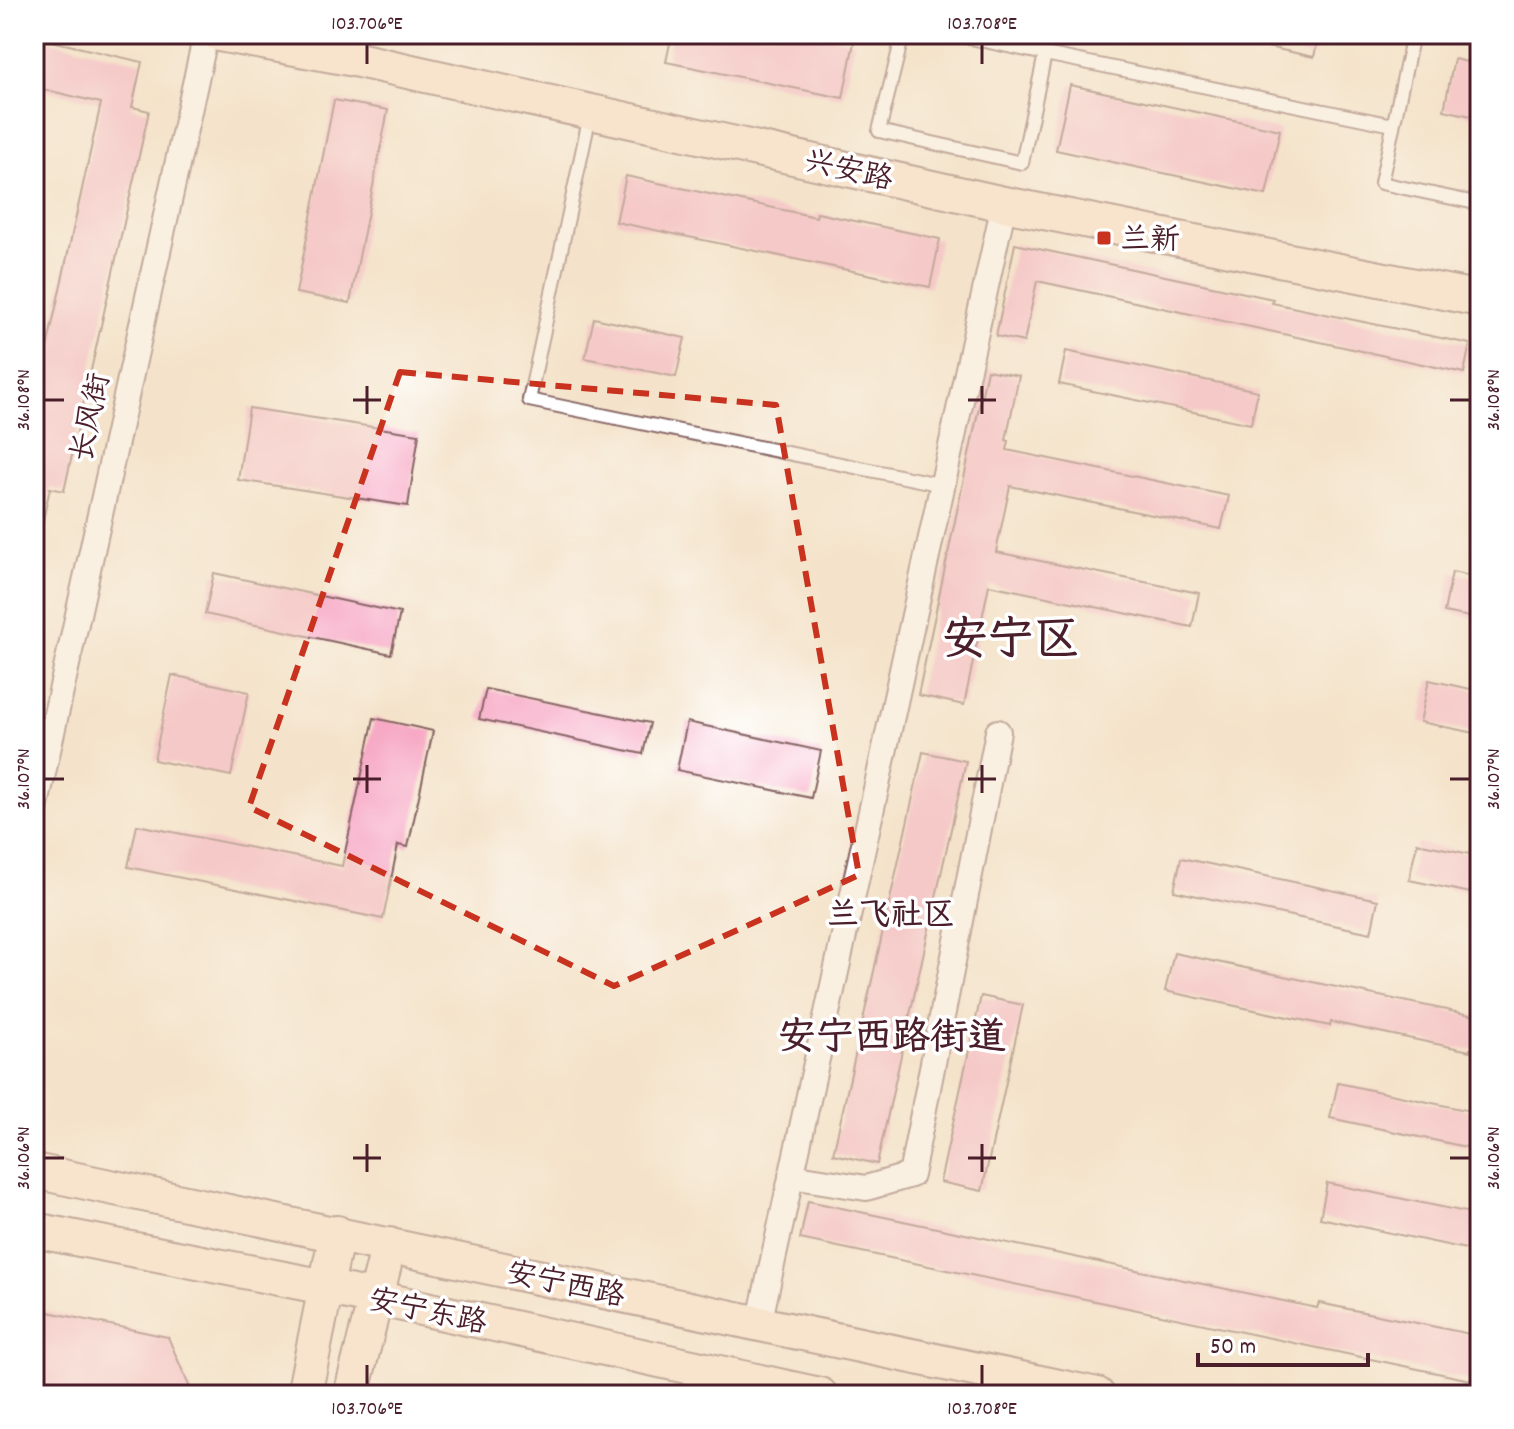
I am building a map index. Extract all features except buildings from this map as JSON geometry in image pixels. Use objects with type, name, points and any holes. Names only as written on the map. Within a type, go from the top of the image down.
[{"type":"main road","name":"兴安路","points":[[219,34],[352,46],[591,112],[1004,204],[1480,299]]},
{"type":"main road","name":"安宁西路","points":[[34,1171],[1097,1395]]},
{"type":"main road","points":[[206,1263],[223,1256],[232,1240],[231,1223],[221,1210]]},
{"type":"main road","name":"安宁东路","points":[[34,1230],[325,1287],[820,1395]]},
{"type":"main road","points":[[304,1395],[337,1233]]},
{"type":"main road","points":[[351,1395],[389,1245]]},
{"type":"main road","points":[[474,1320],[470,1297],[473,1285],[488,1266]]},
{"type":"street","name":"长风街","points":[[34,814],[206,34]]},
{"type":"street","points":[[759,1324],[1004,204]]},
{"type":"street","points":[[791,1176],[866,1188],[911,1175],[998,732]]},
{"type":"lane","points":[[903,34],[879,131],[1022,163],[1045,54]]},
{"type":"lane","points":[[952,34],[1393,125]]},
{"type":"lane","points":[[1413,34],[1381,183],[1480,204]]},
{"type":"lane","points":[[591,112],[529,400],[943,485]]},
{"type":"highlighted area","points":[[400,372],[776,405],[859,875],[614,986],[249,807]]},
{"type":"place","name":"兰新","points":[[1104,238]]},
{"type":"district","name":"安宁区","points":[[1011,637]]},
{"type":"district","name":"兰飞社区","points":[[891,913]]},
{"type":"district","name":"安宁西路街道","points":[[892,1035]]}]
